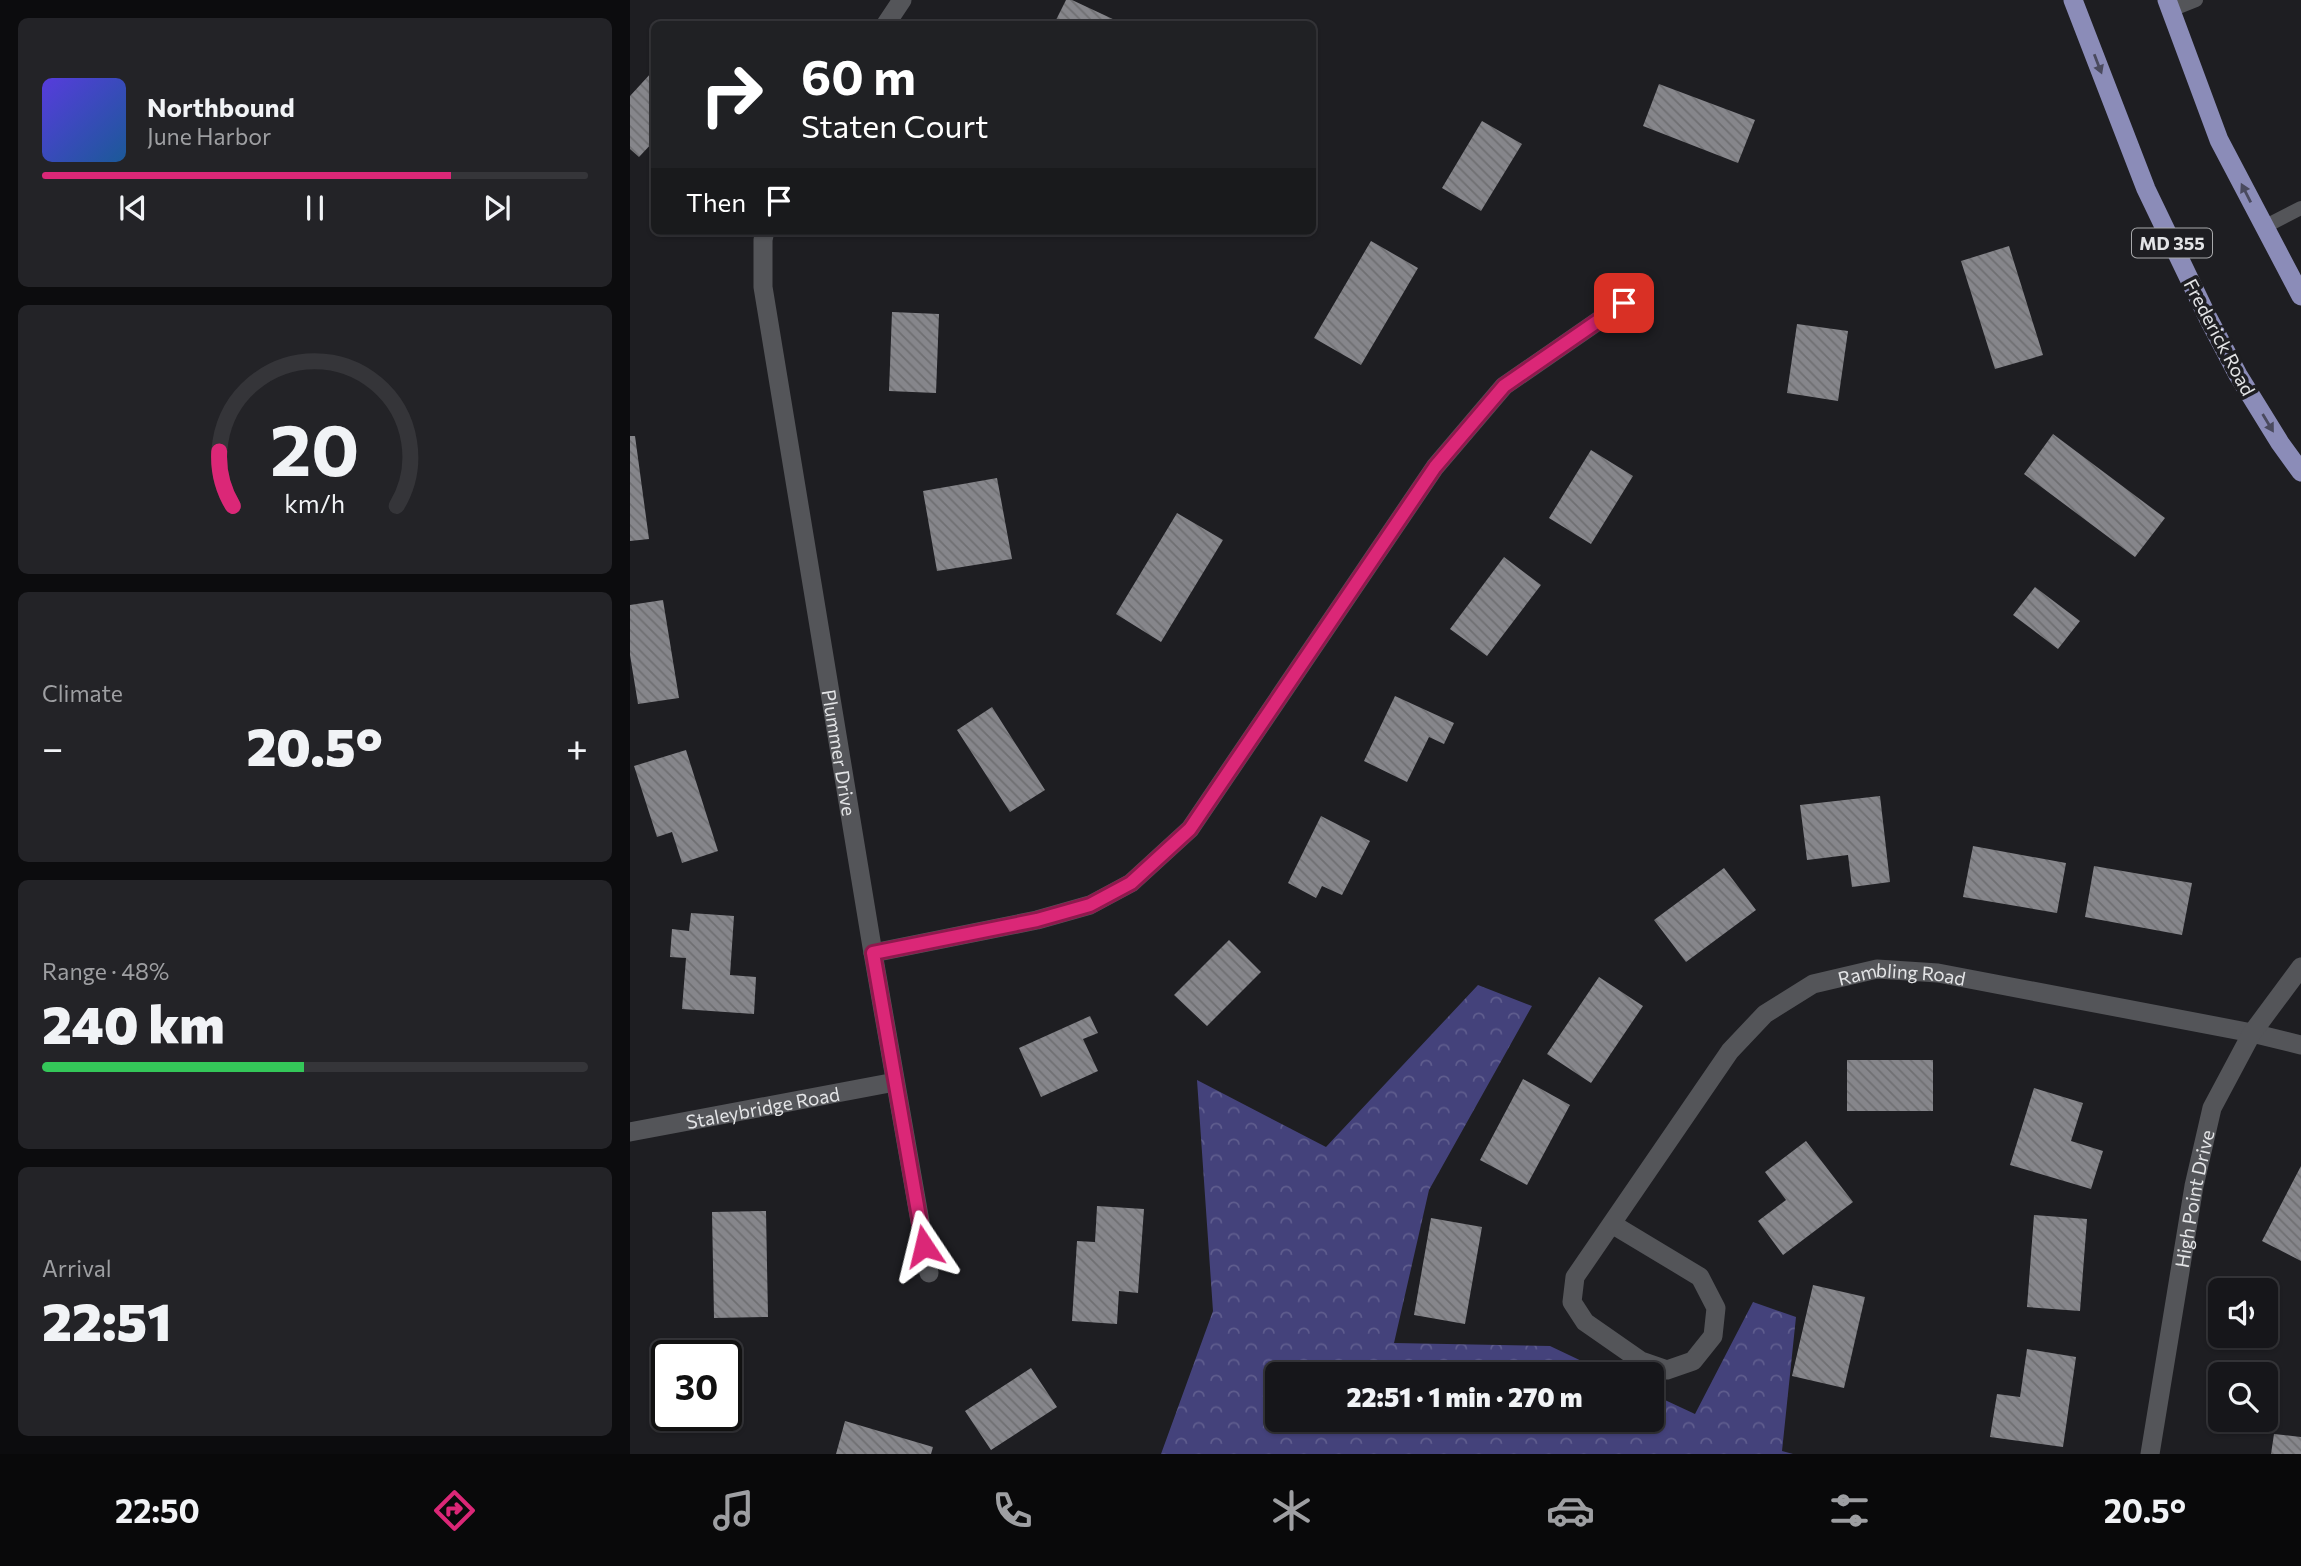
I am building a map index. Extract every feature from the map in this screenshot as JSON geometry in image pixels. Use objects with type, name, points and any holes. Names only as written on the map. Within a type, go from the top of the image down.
[{"type":"main road","name":"Frederick Road","points":[[2073,0],[2146,189],[2208,318],[2245,386],[2301,472]]},
{"type":"main road","points":[[2169,5],[2219,140],[2301,296]]},
{"type":"street","points":[[888,21],[902,0]]},
{"type":"street","name":"Plummer Drive","points":[[764,235],[763,287],[929,1273]]},
{"type":"street","points":[[873,953],[1037,920],[1090,905],[1131,883],[1190,829],[1435,467],[1495,396],[1504,386],[1640,292]]},
{"type":"street","name":"High Point Drive","points":[[2150,1454],[2194,1186],[2212,1108],[2252,1033],[2301,967]]},
{"type":"street","name":"Rambling Road","points":[[1612,1224],[1700,1277],[1716,1308],[1713,1336],[1693,1361],[1667,1370],[1641,1361],[1585,1322],[1572,1302],[1575,1277],[1730,1051],[1765,1014],[1813,984],[1877,969],[1938,973],[2252,1033],[2301,1045]]},
{"type":"street","name":"Staleybridge Road","points":[[630,1132],[895,1082]]},
{"type":"lane","points":[[2169,5],[2196,0]]},
{"type":"lane","points":[[2264,227],[2301,208]]},
{"type":"green space","points":[[1478,985],[1532,1006],[1429,1190],[1394,1343],[1550,1346],[1584,1362],[1265,1362],[1265,1432],[1664,1432],[1664,1400],[1695,1414],[1753,1302],[1796,1317],[1782,1451],[1793,1454],[1161,1454],[1213,1311],[1197,1080],[1326,1147]]},
{"type":"building","points":[[1066,0],[1072,0],[1117,21],[1056,21]]},
{"type":"building","points":[[651,73],[651,144],[639,157],[630,149],[630,96]]},
{"type":"building","points":[[1659,84],[1755,120],[1738,163],[1643,126]]},
{"type":"building","points":[[1482,121],[1522,144],[1481,211],[1442,188]]},
{"type":"building","points":[[1371,241],[1418,268],[1361,365],[1314,338]]},
{"type":"building","points":[[2009,246],[2043,355],[1995,369],[1961,261]]},
{"type":"building","points":[[892,312],[939,314],[936,393],[889,391]]},
{"type":"building","points":[[1797,324],[1848,331],[1838,401],[1787,393]]},
{"type":"building","points":[[2053,434],[2165,518],[2135,557],[2024,474]]},
{"type":"building","points":[[630,436],[635,436],[649,539],[630,541]]},
{"type":"building","points":[[1591,450],[1633,476],[1591,544],[1549,518]]},
{"type":"building","points":[[997,478],[1012,559],[937,571],[923,491]]},
{"type":"building","points":[[1177,513],[1223,540],[1161,642],[1116,614]]},
{"type":"building","points":[[1504,557],[1541,585],[1487,656],[1450,629]]},
{"type":"building","points":[[2035,587],[2080,621],[2058,649],[2013,615]]},
{"type":"building","points":[[663,600],[679,698],[638,704],[630,655],[630,605]]},
{"type":"building","points":[[1395,696],[1454,723],[1444,744],[1429,737],[1407,782],[1364,761]]},
{"type":"building","points":[[992,707],[1045,790],[1010,812],[957,730]]},
{"type":"building","points":[[686,750],[718,851],[682,863],[672,832],[657,837],[634,766]]},
{"type":"building","points":[[1880,796],[1890,882],[1852,887],[1848,855],[1807,860],[1800,805]]},
{"type":"building","points":[[1321,816],[1370,841],[1342,895],[1322,886],[1316,898],[1288,883]]},
{"type":"building","points":[[1973,846],[2066,863],[2057,913],[1963,897]]},
{"type":"building","points":[[2094,866],[2192,883],[2182,935],[2085,917]]},
{"type":"building","points":[[1724,868],[1756,910],[1686,962],[1654,920]]},
{"type":"building","points":[[691,913],[734,916],[730,975],[756,977],[754,1014],[682,1009],[686,958],[670,957],[672,929],[689,931]]},
{"type":"building","points":[[1229,940],[1261,972],[1207,1026],[1174,995]]},
{"type":"building","points":[[1599,977],[1643,1006],[1591,1083],[1547,1054]]},
{"type":"building","points":[[1090,1016],[1098,1033],[1083,1039],[1098,1071],[1041,1097],[1019,1048]]},
{"type":"building","points":[[1847,1060],[1933,1060],[1933,1111],[1847,1111]]},
{"type":"building","points":[[1523,1079],[1570,1105],[1527,1185],[1480,1160]]},
{"type":"building","points":[[2034,1088],[2083,1103],[2071,1141],[2103,1151],[2091,1189],[2010,1165]]},
{"type":"building","points":[[1806,1141],[1853,1202],[1783,1255],[1758,1221],[1786,1200],[1765,1172]]},
{"type":"building","points":[[2301,1166],[2301,1261],[2262,1241]]},
{"type":"building","points":[[1097,1206],[1144,1209],[1138,1293],[1119,1291],[1117,1324],[1072,1321],[1077,1241],[1095,1242]]},
{"type":"building","points":[[766,1211],[768,1317],[714,1318],[712,1212]]},
{"type":"building","points":[[2034,1215],[2087,1219],[2080,1311],[2027,1307]]},
{"type":"building","points":[[1431,1218],[1482,1227],[1465,1324],[1414,1315]]},
{"type":"building","points":[[1813,1285],[1865,1297],[1844,1388],[1792,1376]]},
{"type":"building","points":[[2027,1349],[2076,1357],[2063,1447],[1990,1437],[1997,1394],[2020,1397]]},
{"type":"building","points":[[1031,1368],[1057,1407],[991,1450],[965,1411]]},
{"type":"building","points":[[845,1421],[933,1447],[931,1454],[836,1454]]},
{"type":"building","points":[[2274,1434],[2301,1437],[2301,1454],[2271,1454]]},
{"type":"route","points":[[924,1246],[873,953],[1037,920],[1090,905],[1131,883],[1190,829],[1435,467],[1469,426],[1504,386],[1624,303]]}]
